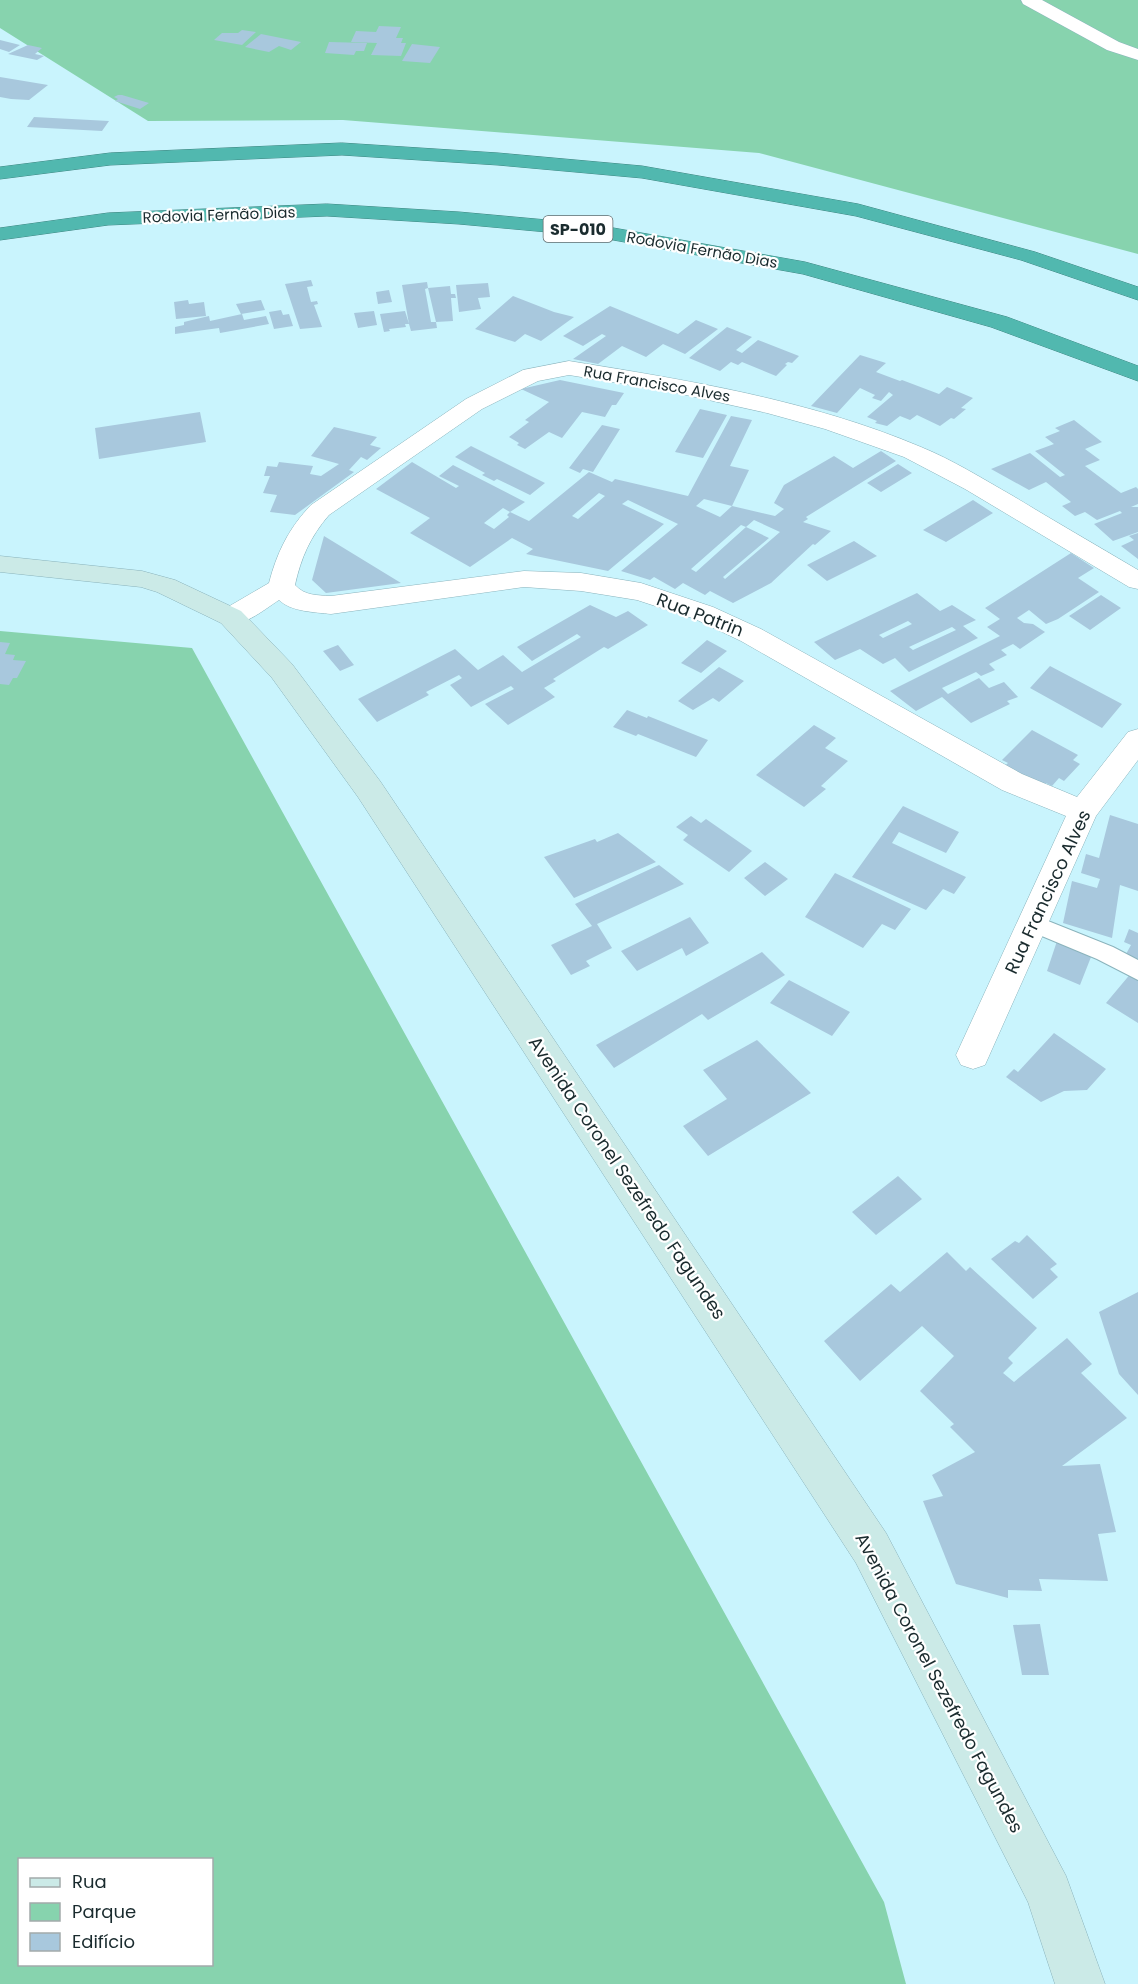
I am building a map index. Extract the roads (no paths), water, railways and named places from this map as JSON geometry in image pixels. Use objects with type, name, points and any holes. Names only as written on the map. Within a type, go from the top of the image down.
[{"type":"highway","points":[[0,173],[110,159],[342,149],[498,159],[642,172],[858,210],[1028,256],[1138,294]]},
{"type":"highway","name":"Rodovia Fernão Dias","points":[[0,234],[108,219],[327,210],[459,218],[591,230],[805,268],[999,322],[1138,374]]},
{"type":"main road","name":"Avenida Coronel Sezefredo Fagundes","points":[[0,564],[142,579],[166,586],[231,617],[282,671],[369,789],[871,1548],[1049,1893],[1080,1984]]},
{"type":"street","points":[[1029,0],[1113,46],[1138,55]]},
{"type":"street","name":"Rua Francisco Alves","points":[[281,587],[293,545],[302,529],[320,510],[474,404],[531,375],[569,369],[668,384],[772,407],[833,424],[913,452],[974,484],[1138,581]]},
{"type":"street","name":"Rua Patrin","points":[[281,587],[292,598],[308,603],[331,605],[524,579],[581,582],[641,592],[704,613],[751,635],[1012,782],[1083,811]]},
{"type":"street","points":[[231,617],[281,587]]},
{"type":"street","name":"Rua Francisco Alves","points":[[973,1055],[1083,811],[1138,739]]},
{"type":"lane","points":[[1033,923],[1105,953],[1138,971]]}]
